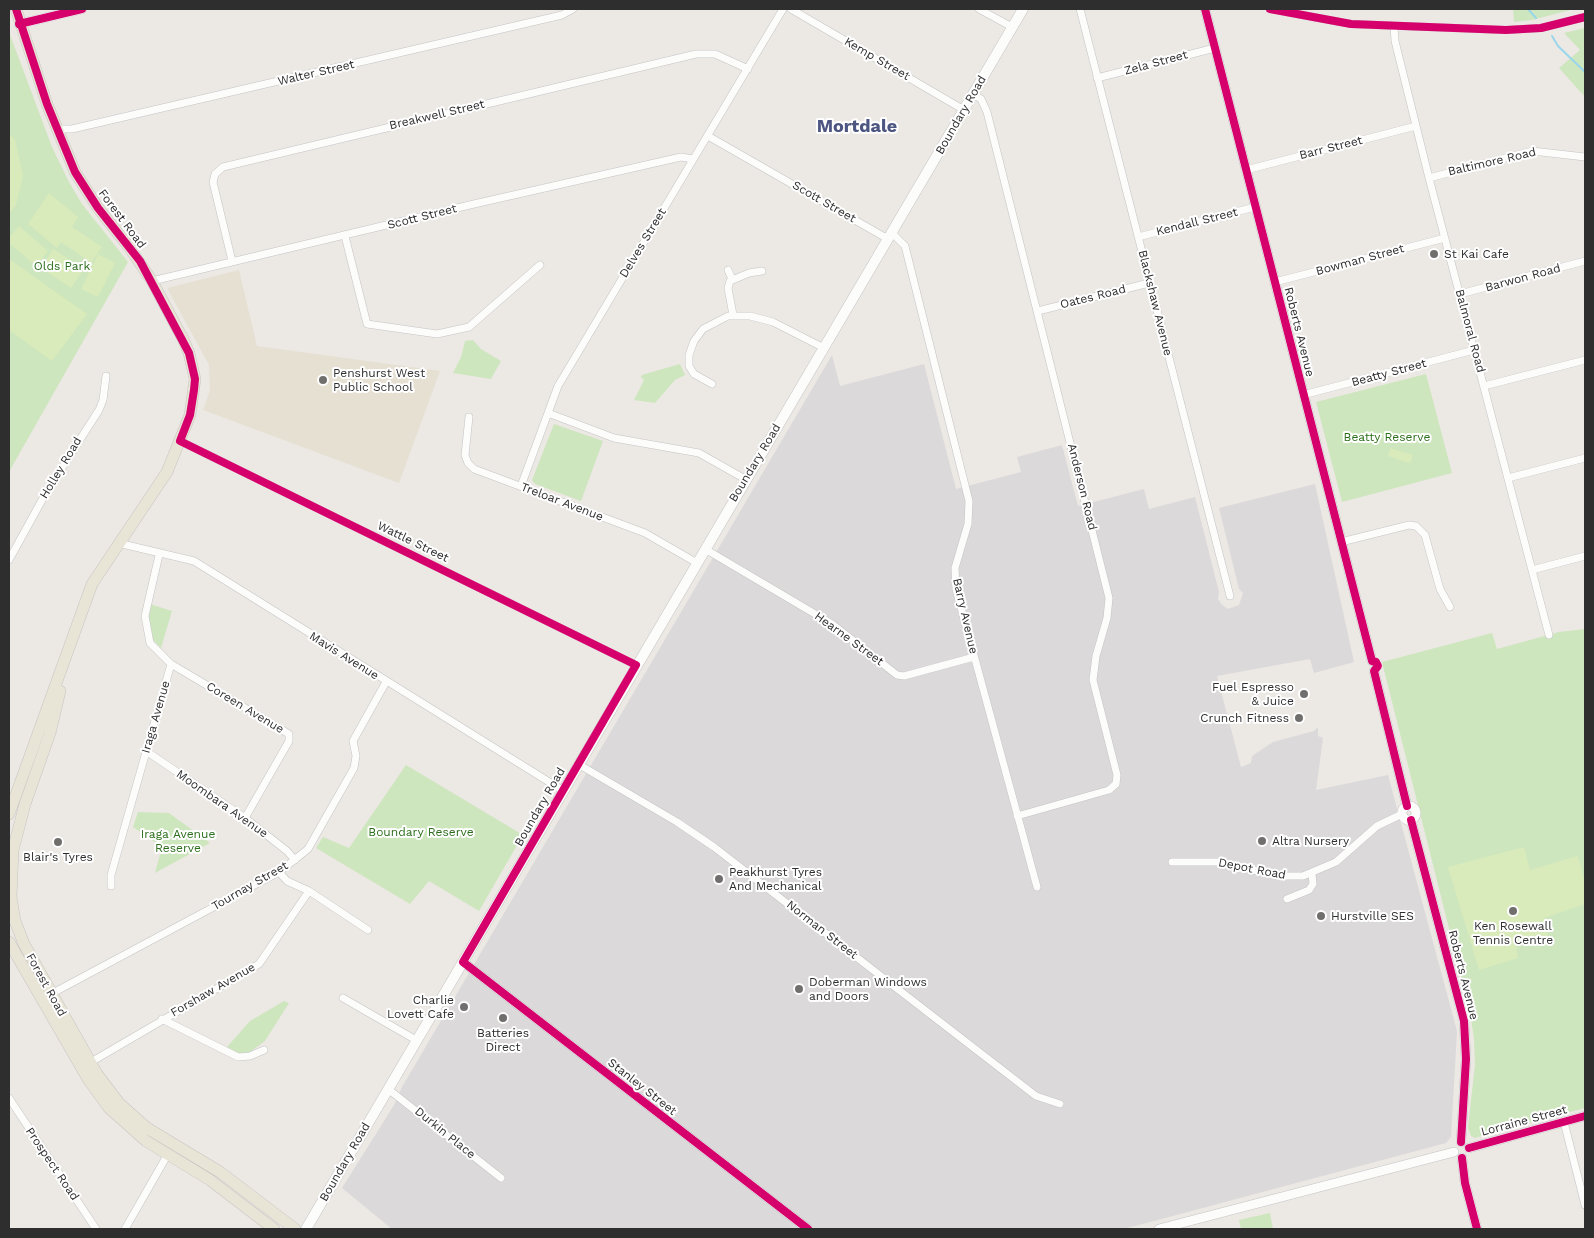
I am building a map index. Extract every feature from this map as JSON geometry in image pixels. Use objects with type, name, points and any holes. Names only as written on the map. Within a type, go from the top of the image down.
[{"type":"main road","name":"Forest Road","points":[[9,812],[28,765],[69,644],[92,584],[117,543],[161,483],[180,441],[193,398],[195,379],[184,340],[140,261],[86,190],[75,172],[57,130],[16,9]]},
{"type":"main road","name":"Boundary Road","points":[[306,1229],[562,790],[1023,9]]},
{"type":"main road","name":"Forest Road","points":[[69,644],[50,733],[21,819],[13,850],[10,872],[12,909],[24,944],[51,994],[111,1094],[137,1120],[157,1135],[225,1175],[295,1229]]},
{"type":"main road","points":[[9,788],[28,765]]},
{"type":"main road","points":[[9,812],[21,819]]},
{"type":"main road","name":"Forest Road","points":[[9,942],[101,1099],[126,1126],[210,1180],[271,1228]]},
{"type":"street","points":[[20,24],[82,9]]},
{"type":"street","name":"Walter Street","points":[[57,130],[72,129],[562,15],[573,9]]},
{"type":"street","name":"Delves Street","points":[[521,486],[558,386],[783,9]]},
{"type":"street","name":"Kemp Street","points":[[791,9],[964,110]]},
{"type":"street","points":[[979,9],[1012,27]]},
{"type":"street","name":"Blackshaw Avenue","points":[[1080,9],[1230,596]]},
{"type":"street","name":"Roberts Avenue","points":[[1205,9],[1372,661],[1368,667],[1374,671],[1408,806],[1412,807],[1416,812],[1411,820],[1464,1021],[1466,1059],[1465,1145]]},
{"type":"street","points":[[1270,9],[1329,21],[1394,26],[1504,30],[1541,28],[1585,17]]},
{"type":"street","name":"Balmoral Road","points":[[1394,26],[1429,178],[1549,635]]},
{"type":"street","name":"Zela Street","points":[[1097,78],[1215,48]]},
{"type":"street","name":"Breakwell Street","points":[[232,262],[213,182],[215,174],[223,167],[696,54],[715,54],[748,69]]},
{"type":"street","name":"Anderson Road","points":[[973,94],[981,99],[987,112],[1109,592],[1107,618],[1097,647],[1093,680],[1117,778],[1116,784],[1109,790],[1017,816]]},
{"type":"street","name":"Barr Street","points":[[1246,170],[1416,126]]},
{"type":"street","name":"Scott Street","points":[[708,136],[890,236]]},
{"type":"street","name":"Baltimore Road","points":[[1429,178],[1532,151],[1585,156]]},
{"type":"street","name":"Scott Street","points":[[152,282],[474,204],[681,157],[693,158]]},
{"type":"street","name":"Kendall Street","points":[[1138,238],[1255,207]]},
{"type":"street","points":[[345,236],[367,324],[436,334],[468,326],[540,265]]},
{"type":"street","name":"Barry Avenue","points":[[890,236],[905,246],[969,501],[968,524],[956,560],[954,575],[957,596],[1037,887]]},
{"type":"street","name":"Bowman Street","points":[[1275,282],[1445,238]]},
{"type":"street","name":"Barwon Road","points":[[1460,294],[1585,261]]},
{"type":"street","points":[[728,270],[732,280],[728,288],[733,315]]},
{"type":"street","points":[[732,280],[762,272]]},
{"type":"street","name":"Oates Road","points":[[1038,311],[1149,283]]},
{"type":"street","points":[[712,384],[694,374],[690,366],[688,354],[694,341],[703,329],[733,315],[750,316],[773,322],[824,348]]},
{"type":"street","name":"Beatty Street","points":[[1303,395],[1474,350]]},
{"type":"street","points":[[1484,386],[1585,360]]},
{"type":"street","name":"Holley Road","points":[[9,560],[47,491],[99,410],[103,400],[106,376]]},
{"type":"street","points":[[548,413],[614,438],[699,453],[746,479]]},
{"type":"street","name":"Treloar Avenue","points":[[469,417],[465,455],[468,464],[474,469],[645,533],[697,563]]},
{"type":"street","name":"Wattle Street","points":[[180,441],[636,665]]},
{"type":"street","points":[[1508,478],[1585,458]]},
{"type":"street","points":[[1341,542],[1416,526],[1425,535],[1440,588],[1450,607]]},
{"type":"street","name":"Mavis Avenue","points":[[117,543],[159,555],[194,561],[562,790]]},
{"type":"street","name":"Hearne Street","points":[[705,549],[832,624],[898,675],[904,676],[974,657]]},
{"type":"street","name":"Iraga Avenue","points":[[111,886],[111,874],[171,664],[150,643],[145,616],[159,555]]},
{"type":"street","points":[[1532,570],[1585,556]]},
{"type":"street","name":"Coreen Avenue","points":[[171,664],[289,734],[289,741],[245,818]]},
{"type":"street","name":"Tournay Street","points":[[51,994],[279,872],[308,850],[354,768],[356,756],[352,741],[386,682]]},
{"type":"street","name":"Moombara Avenue","points":[[146,751],[245,818],[287,851],[295,860]]},
{"type":"street","name":"Norman Street","points":[[578,764],[677,822],[714,847],[1036,1096],[1060,1104]]},
{"type":"street","points":[[1408,806],[1402,810],[1402,814],[1406,820],[1411,820]]},
{"type":"street","name":"Depot Road","points":[[1172,862],[1220,862],[1287,877],[1312,874],[1336,862],[1377,826],[1402,814]]},
{"type":"street","points":[[279,872],[287,881],[309,891],[368,930]]},
{"type":"street","points":[[1287,899],[1309,890],[1313,884],[1312,874]]},
{"type":"street","name":"Forshaw Avenue","points":[[91,1062],[259,964],[309,891]]},
{"type":"street","name":"Stanley Street","points":[[463,962],[808,1229]]},
{"type":"street","points":[[343,998],[416,1040]]},
{"type":"street","points":[[162,1019],[238,1057],[250,1056],[264,1050]]},
{"type":"street","name":"Durkin Place","points":[[388,1089],[501,1178]]},
{"type":"street","name":"Prospect Road","points":[[9,1098],[96,1229]]},
{"type":"street","name":"Lorraine Street","points":[[1465,1145],[1585,1116]]},
{"type":"street","points":[[1564,1122],[1585,1205]]},
{"type":"street","points":[[1454,1152],[1455,1145],[1465,1145],[1468,1154],[1462,1158]]},
{"type":"street","points":[[1454,1152],[1462,1158],[1465,1183],[1477,1229]]},
{"type":"street","points":[[1159,1229],[1454,1152]]},
{"type":"street","points":[[125,1229],[168,1154]]},
{"type":"shaded area","name":"Penshurst West Public School","points":[[239,270],[257,346],[440,371],[399,483],[203,410],[210,390],[209,365],[167,288]]},
{"type":"shaded area","points":[[832,355],[840,386],[924,364],[956,489],[1021,472],[1017,457],[1062,445],[1078,506],[1144,489],[1149,509],[1195,497],[1219,592],[1218,599],[1228,609],[1239,605],[1243,593],[1239,589],[1219,508],[1315,484],[1354,662],[1314,673],[1310,659],[1217,676],[1241,767],[1251,763],[1252,756],[1273,742],[1314,731],[1318,727],[1318,736],[1323,738],[1316,790],[1388,775],[1457,1031],[1451,1137],[1446,1143],[1124,1229],[392,1229],[342,1188],[394,1105],[402,1087]]},
{"type":"green space","points":[[1513,9],[1574,9],[1532,20],[1514,22]]},
{"type":"green space","points":[[1585,28],[1585,97],[1559,68],[1580,50],[1564,33]]},
{"type":"green space","name":"Olds Park","points":[[9,32],[52,147],[69,182],[82,204],[128,262],[9,472]]},
{"type":"green space","points":[[9,133],[15,140],[23,176],[16,205],[9,214]]},
{"type":"green space","points":[[49,193],[78,217],[72,227],[102,247],[91,263],[61,242],[57,248],[28,224]]},
{"type":"green space","points":[[19,226],[48,251],[36,266],[9,243],[9,238]]},
{"type":"green space","points":[[53,249],[84,269],[71,288],[41,268]]},
{"type":"green space","points":[[98,254],[115,263],[98,297],[81,289]]},
{"type":"green space","points":[[9,259],[87,314],[52,361],[9,330]]},
{"type":"green space","points":[[473,340],[481,349],[501,361],[491,379],[453,373],[461,357],[465,341]]},
{"type":"green space","points":[[680,364],[685,375],[675,380],[655,403],[634,400],[644,380],[641,377],[642,375]]},
{"type":"green space","name":"Beatty Reserve","points":[[1426,374],[1452,473],[1342,502],[1316,402]]},
{"type":"green space","points":[[554,424],[603,441],[581,501],[535,484],[532,480]]},
{"type":"green space","points":[[1390,448],[1413,455],[1410,463],[1388,456]]},
{"type":"green space","points":[[150,604],[172,611],[161,648],[153,640],[148,617]]},
{"type":"green space","points":[[1585,629],[1585,1108],[1475,1138],[1471,1136],[1468,1128],[1475,1064],[1470,1012],[1382,662],[1492,633],[1497,649],[1559,632]]},
{"type":"green space","name":"Boundary Reserve","points":[[406,765],[523,835],[479,911],[429,881],[410,904],[316,848],[323,837],[349,848]]},
{"type":"green space","name":"Iraga Avenue Reserve","points":[[138,812],[169,813],[210,843],[155,873],[162,847],[133,827]]},
{"type":"green space","name":"Ken Rosewall Tennis Centre","points":[[1524,847],[1530,870],[1578,856],[1585,884],[1585,904],[1544,918],[1548,936],[1516,946],[1518,958],[1479,970],[1448,867]]},
{"type":"green space","points":[[284,1001],[289,1003],[265,1041],[250,1052],[240,1054],[227,1047],[250,1021]]},
{"type":"green space","points":[[1270,1213],[1273,1229],[1241,1229],[1239,1220]]},
{"type":"waterway","points":[[1528,9],[1536,18]]},
{"type":"waterway","points":[[1552,36],[1558,46],[1585,72]]},
{"type":"cycle path","points":[[16,9],[47,104],[75,172],[98,208],[140,261],[189,353],[195,379],[194,390],[190,415],[180,441],[636,665],[463,962],[808,1229]]},
{"type":"cycle path","points":[[19,24],[82,9]]},
{"type":"cycle path","points":[[1205,9],[1372,661],[1376,662],[1378,666],[1374,671],[1407,806]]},
{"type":"cycle path","points":[[1270,9],[1351,24],[1506,30],[1541,28],[1585,17]]},
{"type":"cycle path","points":[[1411,820],[1464,1021],[1466,1059],[1461,1142]]},
{"type":"cycle path","points":[[1469,1148],[1585,1116]]},
{"type":"cycle path","points":[[1462,1158],[1465,1183],[1477,1229]]},
{"type":"place","name":"St Kai Cafe","points":[[1434,254]]},
{"type":"place","name":"Penshurst West Public School","points":[[323,380]]},
{"type":"place","name":"Fuel Espresso & Juice","points":[[1304,694]]},
{"type":"place","name":"Crunch Fitness","points":[[1299,718]]},
{"type":"place","name":"Altra Nursery","points":[[1262,841]]},
{"type":"place","name":"Blair's Tyres","points":[[58,842]]},
{"type":"place","name":"Peakhurst Tyres And Mechanical","points":[[719,879]]},
{"type":"place","name":"Ken Rosewall Tennis Centre","points":[[1513,911]]},
{"type":"place","name":"Hurstville SES","points":[[1321,916]]},
{"type":"place","name":"Doberman Windows and Doors","points":[[799,989]]},
{"type":"place","name":"Charlie Lovett Cafe","points":[[464,1007]]},
{"type":"place","name":"Batteries Direct","points":[[503,1018]]},
{"type":"district","name":"Mortdale","points":[[857,127]]}]
